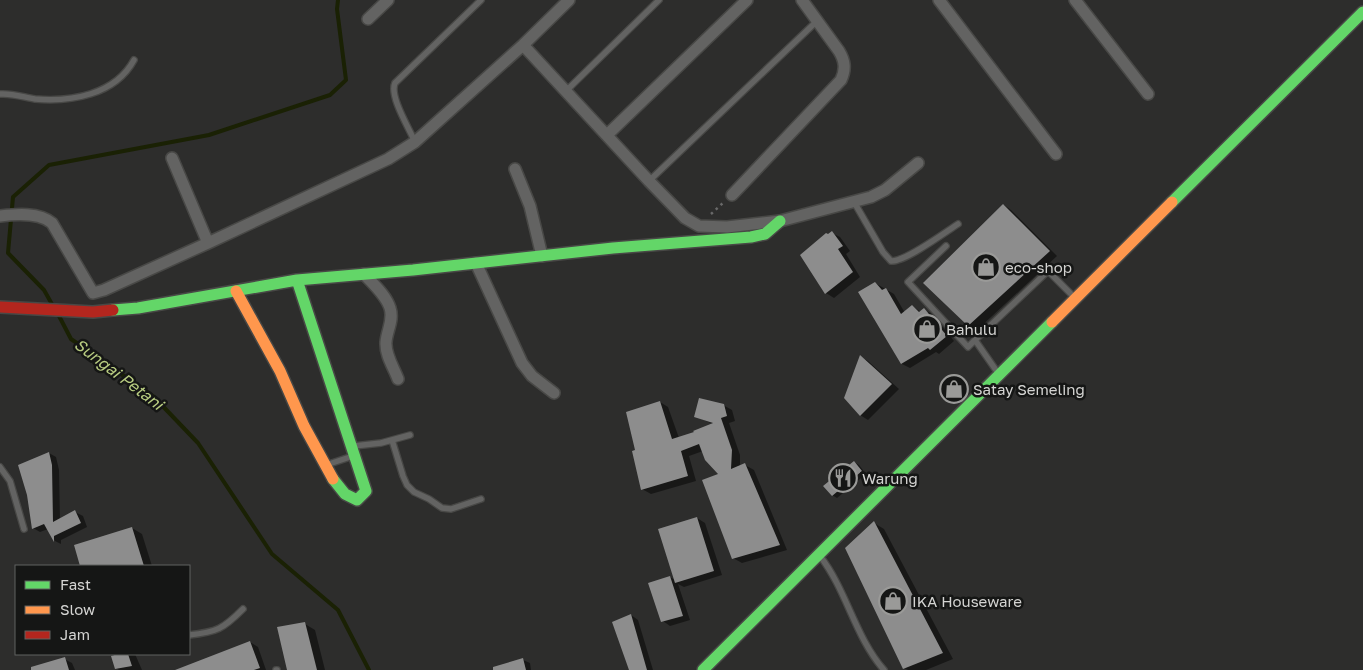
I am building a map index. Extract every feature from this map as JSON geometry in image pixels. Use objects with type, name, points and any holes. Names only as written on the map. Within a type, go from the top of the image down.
[{"type":"street","points":[[368,19],[388,0]]},
{"type":"street","points":[[93,292],[104,290],[388,159],[415,142],[523,45],[569,0]]},
{"type":"street","points":[[607,136],[748,0]]},
{"type":"street","points":[[732,195],[841,80],[845,71],[843,57],[802,0]]},
{"type":"street","points":[[1075,0],[1148,94]]},
{"type":"street","points":[[943,2],[1056,154]]},
{"type":"street","points":[[703,670],[1363,12]]},
{"type":"street","points":[[523,45],[649,181],[685,218],[699,226],[727,227],[780,221],[840,204],[854,202],[880,193],[918,162]]},
{"type":"street","points":[[172,158],[208,243]]},
{"type":"street","points":[[515,169],[530,206],[542,256]]},
{"type":"street","points":[[2,216],[32,215],[47,219],[52,223],[93,292],[88,312]]},
{"type":"street","points":[[0,308],[88,312],[138,308],[298,280],[613,248],[751,237],[765,234],[780,221]]},
{"type":"street","points":[[476,263],[522,363],[532,376],[554,393]]},
{"type":"street","points":[[364,274],[384,296],[389,306],[391,323],[386,344],[387,352],[398,379]]},
{"type":"street","points":[[236,290],[281,372],[334,483],[341,491],[354,500],[360,499],[366,491],[298,280]]},
{"type":"lane","points":[[415,142],[394,95],[393,86],[481,0]]},
{"type":"lane","points":[[565,92],[659,0]]},
{"type":"lane","points":[[649,181],[817,21]]},
{"type":"lane","points":[[0,94],[48,99],[85,96],[101,91],[116,80],[128,71],[134,60]]},
{"type":"lane","points":[[854,202],[883,252],[891,261],[896,261],[912,253],[958,224]]},
{"type":"lane","points":[[946,246],[908,282],[968,347],[1048,272],[1076,299]]},
{"type":"lane","points":[[975,340],[999,375]]},
{"type":"lane","points":[[324,465],[353,451],[410,435]]},
{"type":"lane","points":[[392,440],[403,476],[407,485],[414,492],[442,508],[451,509],[481,499]]},
{"type":"lane","points":[[0,467],[10,481],[24,529]]},
{"type":"lane","points":[[819,555],[832,571],[873,658],[884,670]]},
{"type":"lane","points":[[190,636],[212,633],[228,624],[243,609]]},
{"type":"path","points":[[699,226],[732,195]]},
{"type":"building","name":"eco-shop","points":[[1003,204],[1050,251],[968,326],[923,283]]},
{"type":"building","points":[[832,231],[843,246],[838,249],[853,272],[825,294],[800,255],[826,233],[828,234]]},
{"type":"building","points":[[875,282],[882,290],[886,288],[901,314],[912,305],[919,312],[924,308],[947,336],[930,350],[928,348],[901,364],[858,292]]},
{"type":"building","points":[[860,355],[892,384],[860,416],[844,398]]},
{"type":"building","points":[[699,398],[724,404],[727,416],[721,418],[732,450],[731,469],[745,463],[780,545],[732,559],[702,480],[718,474],[705,460],[699,444],[681,451],[688,476],[641,490],[632,451],[635,450],[626,412],[660,401],[672,439],[713,423],[694,417]]},
{"type":"building","points":[[49,452],[52,465],[53,522],[75,510],[81,523],[54,536],[54,542],[44,524],[32,529],[27,495],[18,465]]},
{"type":"building","name":"Warung","points":[[854,461],[862,471],[832,496],[823,486]]},
{"type":"building","points":[[697,517],[714,571],[675,583],[658,529]]},
{"type":"building","name":"IKA Houseware","points":[[874,521],[943,653],[903,669],[845,548]]},
{"type":"building","points":[[132,527],[144,565],[80,565],[74,545]]},
{"type":"building","points":[[670,576],[683,616],[661,622],[648,583]]},
{"type":"building","points":[[631,614],[647,670],[629,670],[612,622]]},
{"type":"building","points":[[305,622],[317,670],[287,670],[277,627]]},
{"type":"building","points":[[250,641],[260,668],[254,670],[175,670]]},
{"type":"building","points":[[128,655],[132,666],[115,669],[111,656]]},
{"type":"building","points":[[65,657],[69,670],[31,670],[31,667]]},
{"type":"building","points":[[523,658],[526,670],[493,670],[493,667]]},
{"type":"waterway","name":"Sungai Petani","points":[[53,306],[44,290],[8,253],[13,197],[49,165],[209,135],[330,95],[346,80],[337,9],[338,0]]},
{"type":"waterway","name":"Sungai Petani","points":[[58,314],[71,339],[154,397],[198,443],[272,554],[338,610],[369,670]]},
{"type":"traffic: fast","points":[[1172,202],[1363,12]]},
{"type":"traffic: fast","points":[[113,310],[138,308],[297,280],[413,270],[613,248],[751,237],[765,234],[780,221]]},
{"type":"traffic: fast","points":[[297,280],[366,491],[357,500],[345,494],[333,479]]},
{"type":"traffic: fast","points":[[703,670],[1052,322]]},
{"type":"traffic: slow","points":[[1052,322],[1172,202]]},
{"type":"traffic: slow","points":[[236,291],[280,371],[304,426],[333,479]]},
{"type":"traffic: jam","points":[[0,307],[93,312],[113,310]]},
{"type":"place","name":"eco-shop","points":[[986,267]]},
{"type":"place","name":"Bahulu","points":[[927,329]]},
{"type":"place","name":"Satay Semeling","points":[[954,389]]},
{"type":"place","name":"Warung","points":[[843,478]]},
{"type":"place","name":"IKA Houseware","points":[[893,601]]}]
